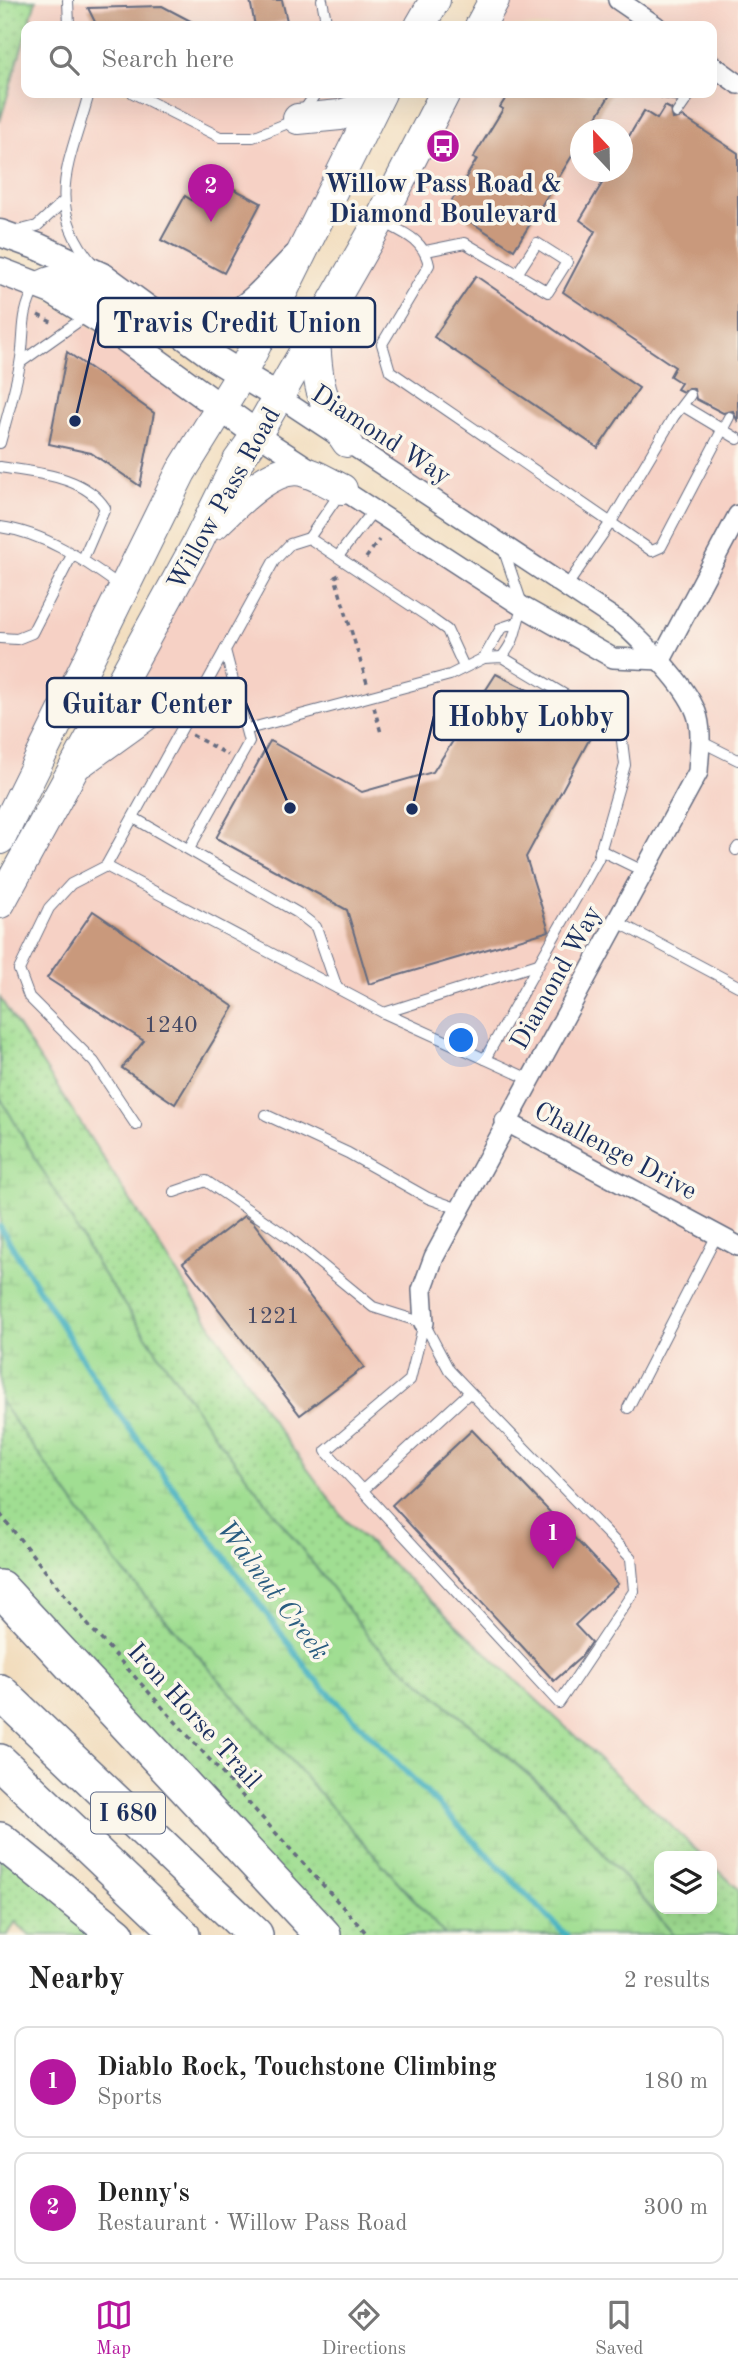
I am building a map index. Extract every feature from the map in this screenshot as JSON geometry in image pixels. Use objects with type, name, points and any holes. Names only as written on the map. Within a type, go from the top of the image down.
[{"type":"highway","points":[[0,1588],[323,1935]]},
{"type":"highway","name":"I 680","points":[[0,1692],[255,1935]]},
{"type":"highway","name":"I 680","points":[[0,1762],[183,1935]]},
{"type":"highway","points":[[0,1840],[117,1935]]},
{"type":"main road","points":[[423,21],[435,0]]},
{"type":"main road","points":[[298,119],[340,114],[378,98]]},
{"type":"main road","name":"Willow Pass Road","points":[[0,839],[181,472],[241,375],[378,98]]},
{"type":"main road","name":"Willow Pass Road","points":[[0,903],[198,542],[238,461],[279,397],[380,220],[442,98]]},
{"type":"main road","points":[[2,234],[39,247],[104,277],[241,375],[279,397]]},
{"type":"main road","points":[[158,316],[208,326],[230,318],[300,253]]},
{"type":"main road","points":[[0,271],[37,285],[90,314],[257,434]]},
{"type":"main road","points":[[315,332],[316,367],[321,394],[330,419],[348,442]]},
{"type":"main road","points":[[198,542],[242,498],[287,471],[302,471],[342,489]]},
{"type":"main road","points":[[75,766],[159,706],[198,700]]},
{"type":"street","points":[[618,0],[646,17]]},
{"type":"street","points":[[717,68],[737,81]]},
{"type":"street","points":[[37,285],[48,277],[58,276],[109,296],[127,292]]},
{"type":"street","name":"Diamond Way","points":[[279,397],[624,625],[661,660],[696,713],[700,741],[698,772],[505,1121],[434,1257],[422,1290],[424,1323]]},
{"type":"street","points":[[257,434],[374,510],[519,615],[613,658],[661,660],[738,515]]},
{"type":"street","name":"Challenge Drive","points":[[505,1121],[738,1246]]},
{"type":"lane","points":[[68,0],[69,21]]},
{"type":"lane","points":[[322,0],[326,21]]},
{"type":"lane","points":[[88,98],[62,203],[76,244],[104,277]]},
{"type":"lane","points":[[143,98],[220,137],[253,138],[298,119],[313,98]]},
{"type":"lane","points":[[677,113],[687,98]]},
{"type":"lane","points":[[2,234],[37,226],[62,203]]},
{"type":"lane","points":[[380,220],[415,239],[426,251],[429,265],[382,344],[390,371],[652,551],[661,547],[729,417]]},
{"type":"lane","points":[[426,251],[465,243],[517,274],[548,292],[571,265],[537,243],[517,274]]},
{"type":"lane","points":[[0,443],[21,362],[21,331],[27,303],[37,285]]},
{"type":"lane","points":[[21,362],[90,314]]},
{"type":"lane","points":[[566,587],[611,522],[674,416],[690,395]]},
{"type":"lane","points":[[683,407],[738,439]]},
{"type":"lane","points":[[0,467],[52,476],[97,496],[105,508],[32,633],[17,639],[0,638]]},
{"type":"lane","points":[[135,1125],[94,1062],[29,998],[19,970],[49,908],[71,884],[106,866],[274,561],[290,544],[309,538],[342,489]]},
{"type":"lane","points":[[339,555],[374,510]]},
{"type":"lane","points":[[0,527],[26,530],[78,557],[124,588]]},
{"type":"lane","points":[[309,538],[339,555],[447,630],[464,667]]},
{"type":"lane","points":[[502,546],[519,615],[516,638],[502,657]]},
{"type":"lane","points":[[484,658],[501,628],[519,615]]},
{"type":"lane","points":[[189,849],[249,742],[248,729],[225,650]]},
{"type":"lane","points":[[248,729],[450,675],[484,658],[502,657],[615,725],[621,733],[625,765],[600,849],[485,1059]]},
{"type":"lane","points":[[700,741],[738,760]]},
{"type":"lane","points":[[134,818],[298,913],[316,927],[337,988]]},
{"type":"lane","points":[[600,849],[643,871]]},
{"type":"lane","points":[[106,866],[384,1013],[529,1079]]},
{"type":"lane","points":[[616,921],[738,986]]},
{"type":"lane","points":[[384,1013],[538,964]]},
{"type":"lane","points":[[266,1115],[348,1153],[428,1198],[459,1209]]},
{"type":"lane","points":[[173,1192],[206,1181],[288,1237],[373,1307],[424,1323],[449,1370],[631,1558],[634,1591],[559,1703],[326,1451],[410,1380],[424,1323]]},
{"type":"lane","points":[[628,1408],[717,1235]]},
{"type":"lane","points":[[363,1490],[470,1392]]},
{"type":"path","points":[[34,313],[58,326]]},
{"type":"path","points":[[379,540],[364,561],[335,577],[381,733]]},
{"type":"path","points":[[182,729],[239,761]]},
{"type":"path","name":"Iron Horse Trail","points":[[0,1514],[89,1626],[368,1935]]},
{"type":"shaded area","points":[[36,0],[436,0],[423,21],[30,21]]},
{"type":"shaded area","points":[[494,0],[738,0],[738,1889],[717,1869],[717,1851],[698,1851],[346,1521],[275,1425],[0,998],[0,903],[198,542],[302,471],[613,658],[660,660],[347,442],[315,332],[443,98],[717,98],[717,21],[483,21]]},
{"type":"shaded area","points":[[21,52],[21,98],[378,98],[300,253],[208,326],[0,233],[0,121]]},
{"type":"shaded area","points":[[0,271],[221,408],[0,839]]},
{"type":"green space","points":[[0,0],[36,0],[30,21],[21,21],[21,50],[0,121]]},
{"type":"green space","points":[[0,998],[275,1425],[346,1521],[698,1851],[654,1851],[654,1912],[554,1796],[373,1642],[210,1429],[99,1268],[0,1097]]},
{"type":"green space","points":[[0,1097],[99,1268],[210,1429],[373,1642],[554,1797],[674,1935],[445,1935],[124,1572],[0,1401]]},
{"type":"green space","points":[[0,1401],[124,1572],[445,1935],[323,1935],[0,1588]]},
{"type":"green space","points":[[0,1840],[117,1935],[30,1935],[15,1922],[8,1935],[0,1935]]},
{"type":"green space","points":[[717,1869],[738,1889],[738,1935],[674,1935],[656,1914],[717,1914]]},
{"type":"building","points":[[250,0],[282,0],[287,21],[254,21]]},
{"type":"building","points":[[162,6],[190,21],[94,21],[88,8]]},
{"type":"building","points":[[506,98],[608,98],[596,119],[570,119],[570,159],[514,250],[448,207],[477,159],[473,158],[503,109],[500,107]]},
{"type":"building","points":[[665,106],[671,109],[673,119],[683,117],[738,153],[738,422],[733,411],[723,413],[696,399],[694,389],[688,388],[683,392],[677,389],[681,383],[670,376],[675,367],[563,292],[595,231],[580,220],[603,182],[633,182],[633,130],[644,111],[657,119]]},
{"type":"building","points":[[207,175],[261,203],[224,273],[161,240],[185,196],[193,201]]},
{"type":"building","points":[[476,276],[639,388],[598,448],[434,337]]},
{"type":"building","points":[[67,352],[154,413],[140,486],[91,453],[49,444]]},
{"type":"building","points":[[496,674],[597,725],[526,857],[549,931],[369,984],[347,910],[216,838],[270,741],[362,792],[433,772]]},
{"type":"building","points":[[93,911],[234,1007],[175,1104],[122,1068],[144,1041],[47,978]]},
{"type":"building","points":[[244,1216],[253,1222],[364,1367],[300,1415],[183,1263]]},
{"type":"building","points":[[472,1430],[618,1584],[575,1625],[591,1642],[581,1657],[554,1681],[392,1505]]},
{"type":"waterway","name":"Walnut Creek","points":[[0,1227],[107,1398],[314,1678],[566,1935]]},
{"type":"place","name":"Willow Pass Road & Diamond Boulevard","points":[[443,146]]},
{"type":"place","name":"Denny's","points":[[211,222]]},
{"type":"place","name":"Travis Credit Union","points":[[75,421]]},
{"type":"place","name":"Guitar Center","points":[[290,808]]},
{"type":"place","name":"Hobby Lobby","points":[[412,809]]},
{"type":"place","name":"Diablo Rock, Touchstone Climbing","points":[[553,1569]]}]
